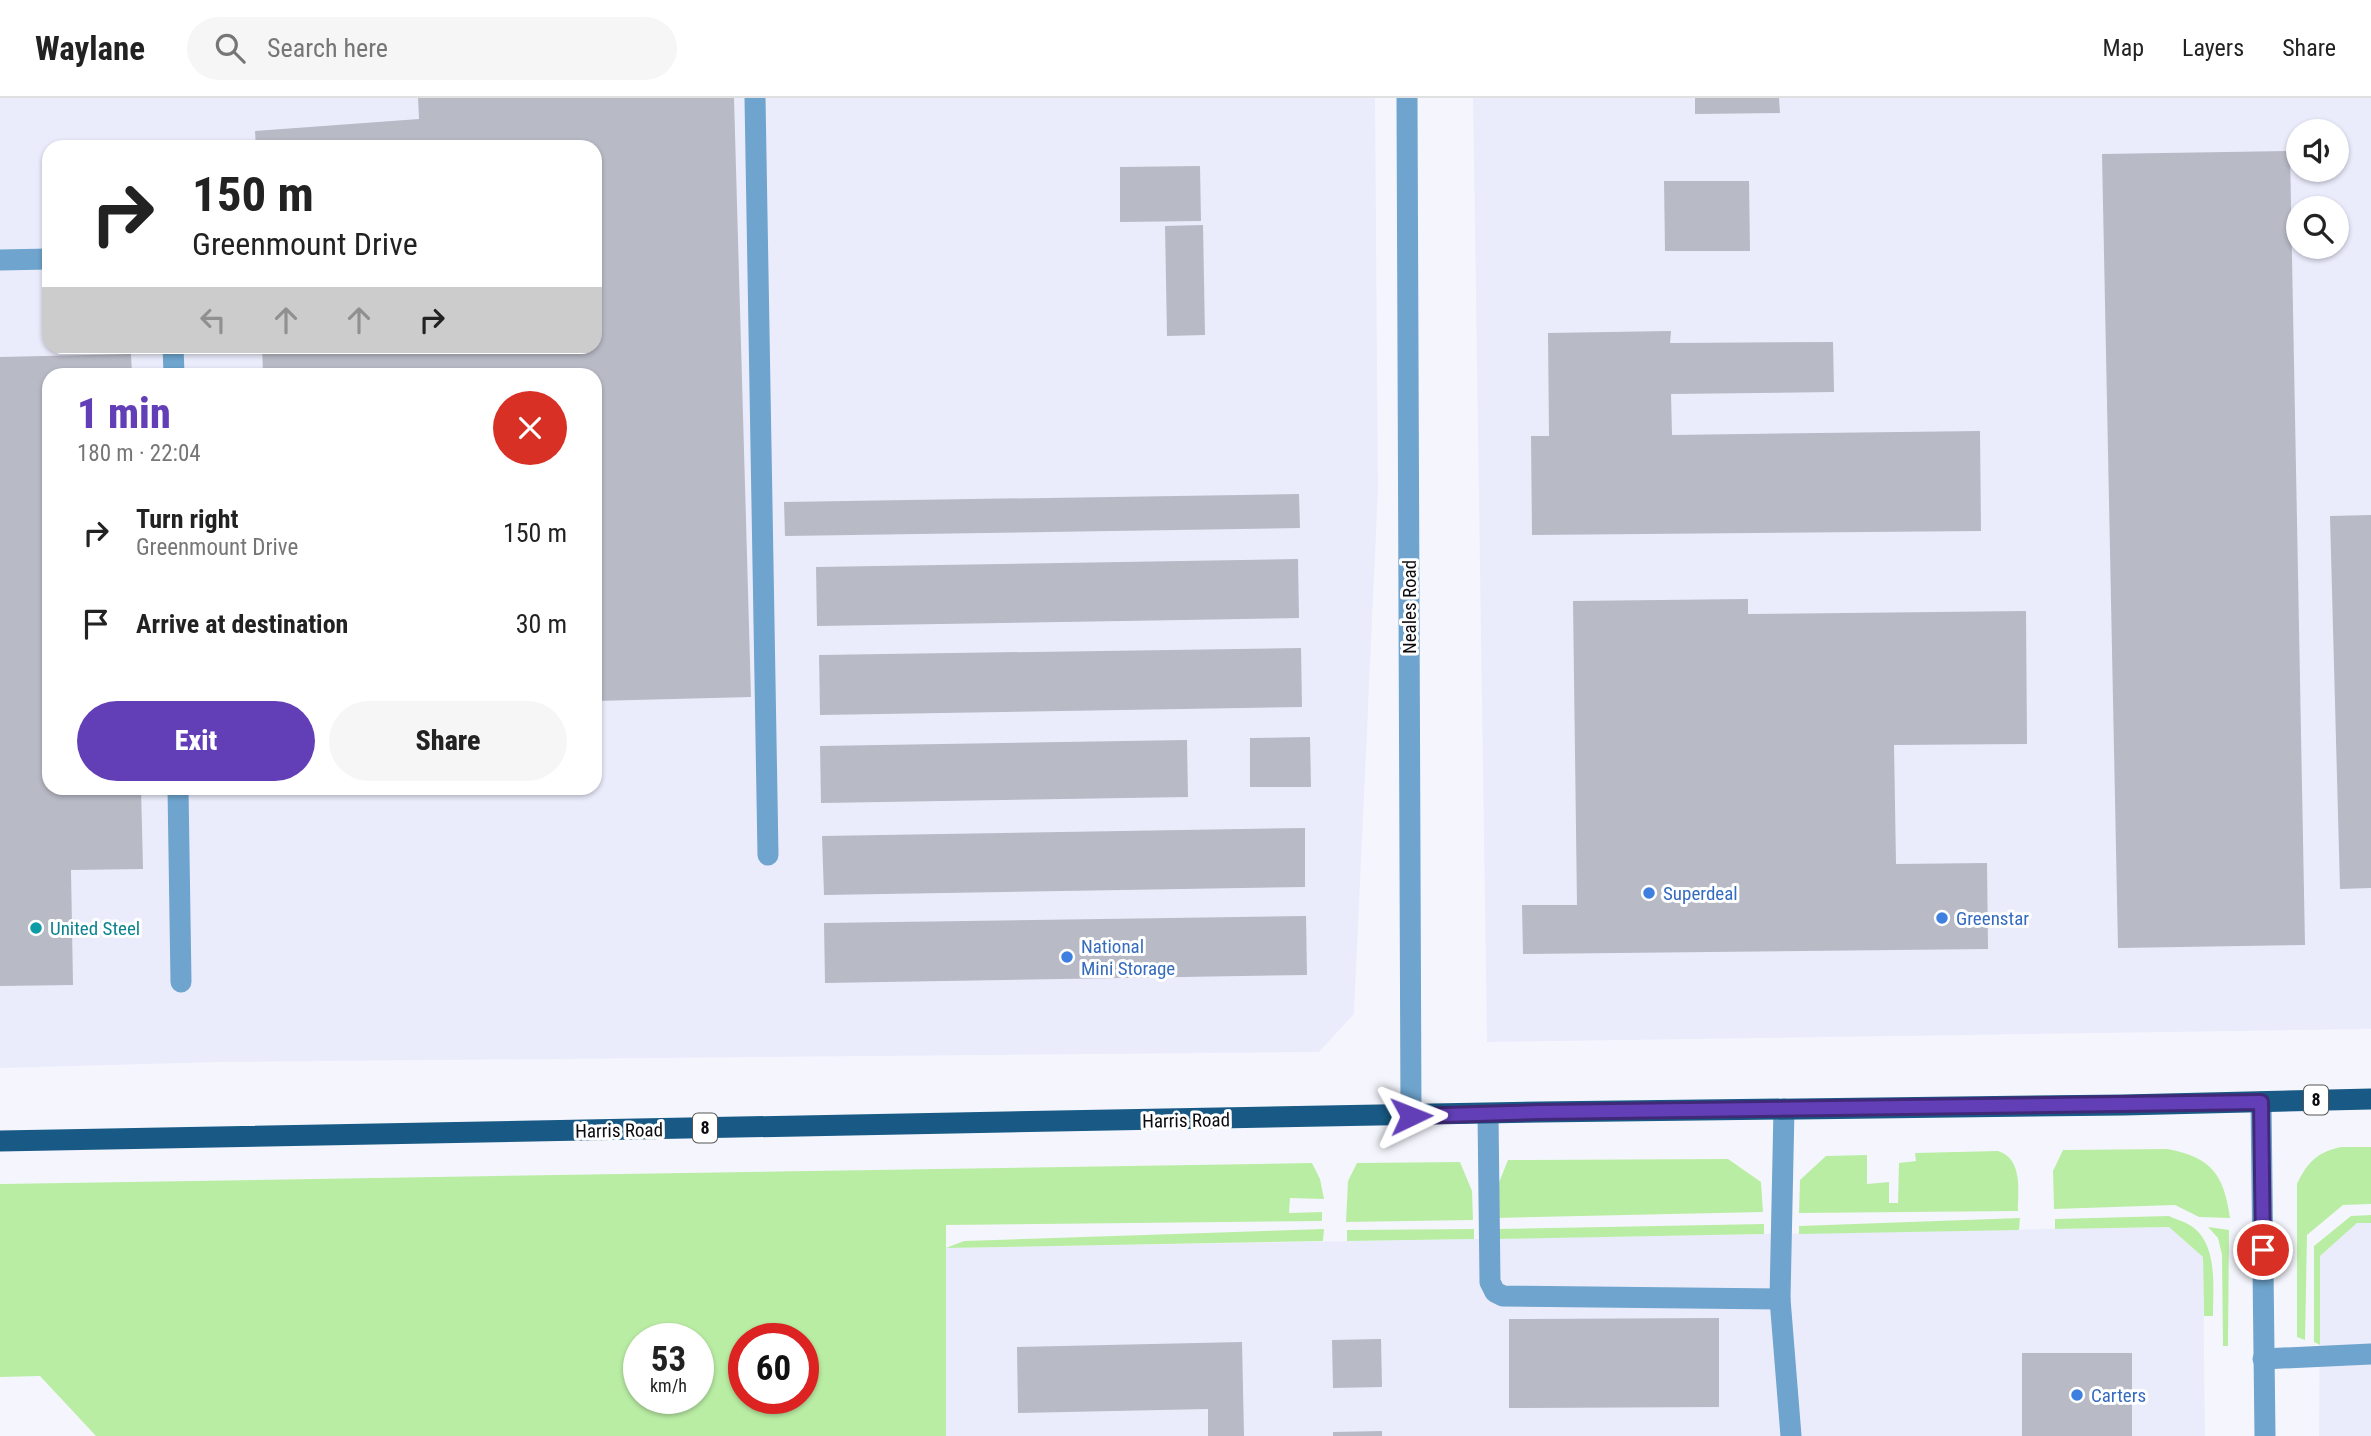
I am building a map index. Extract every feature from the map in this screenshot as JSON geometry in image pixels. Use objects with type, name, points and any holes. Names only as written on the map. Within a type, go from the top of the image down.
[{"type":"main road","name":"Harris Road","points":[[0,1141],[2371,1099]]},
{"type":"street","points":[[755,98],[768,855]]},
{"type":"street","name":"Neales Road","points":[[1407,98],[1411,1116]]},
{"type":"street","points":[[0,260],[42,259]]},
{"type":"street","points":[[178,795],[181,982]]},
{"type":"street","points":[[2261,1102],[2265,1436]]},
{"type":"street","points":[[1784,1109],[1780,1299],[1791,1436]]},
{"type":"street","points":[[1488,1114],[1490,1282],[1495,1292],[1503,1296],[1780,1299]]},
{"type":"street","points":[[2263,1359],[2371,1354]]},
{"type":"shaded area","points":[[0,98],[1375,98],[1378,490],[1354,1014],[1319,1052],[221,1062],[0,1068]]},
{"type":"shaded area","points":[[1473,98],[2371,98],[2371,1029],[1487,1042]]},
{"type":"shaded area","points":[[2357,1223],[2371,1223],[2371,1436],[2319,1436],[2320,1256]]},
{"type":"shaded area","points":[[2169,1227],[2203,1257],[2205,1436],[946,1436],[946,1248]]},
{"type":"green space","points":[[2341,1147],[2371,1147],[2371,1204],[2343,1205],[2307,1235],[2305,1340],[2297,1337],[2297,1184],[2314,1160],[2325,1152]]},
{"type":"green space","points":[[2167,1149],[2195,1157],[2213,1170],[2224,1190],[2230,1218],[2199,1217],[2175,1205],[2054,1209],[2053,1171],[2063,1150]]},
{"type":"green space","points":[[1998,1151],[2012,1161],[2015,1168],[2018,1211],[1799,1213],[1800,1180],[1826,1156],[1867,1155],[1867,1184],[1889,1182],[1889,1203],[1898,1203],[1899,1163],[1916,1161],[1915,1153]]},
{"type":"green space","points":[[1728,1159],[1761,1182],[1763,1212],[1495,1218],[1496,1190],[1508,1160]]},
{"type":"green space","points":[[1460,1162],[1472,1191],[1473,1220],[1346,1222],[1348,1181],[1357,1163]]},
{"type":"green space","points":[[1312,1163],[1320,1179],[1324,1199],[1290,1198],[1289,1213],[1322,1212],[1322,1221],[946,1225],[946,1436],[96,1436],[40,1376],[0,1377],[0,1184]]},
{"type":"green space","points":[[2371,1215],[2371,1223],[2357,1223],[2320,1256],[2320,1345],[2314,1342],[2314,1246],[2351,1216]]},
{"type":"green space","points":[[2169,1216],[2194,1228],[2207,1246],[2213,1269],[2213,1316],[2204,1316],[2203,1257],[2169,1227],[2055,1229],[2055,1219]]},
{"type":"green space","points":[[2020,1218],[2019,1230],[1799,1234],[1799,1226]]},
{"type":"green space","points":[[1764,1224],[1764,1234],[1496,1239],[1496,1229]]},
{"type":"green space","points":[[2208,1227],[2229,1230],[2228,1346],[2223,1346],[2222,1255],[2218,1238]]},
{"type":"green space","points":[[1324,1229],[1323,1241],[946,1248],[964,1241]]},
{"type":"green space","points":[[1474,1229],[1474,1239],[1347,1241],[1347,1230]]},
{"type":"building","points":[[418,98],[734,98],[751,697],[602,701],[602,368],[263,368],[262,354],[602,354],[602,140],[256,140],[255,131],[419,119]]},
{"type":"building","points":[[1695,98],[1779,98],[1780,113],[1695,114]]},
{"type":"building","points":[[2286,151],[2286,182],[2291,182],[2291,196],[2286,196],[2286,259],[2292,259],[2305,945],[2118,948],[2102,154]]},
{"type":"building","points":[[1200,166],[1201,221],[1120,222],[1120,167]]},
{"type":"building","points":[[1664,181],[1749,181],[1750,251],[1665,251]]},
{"type":"building","points":[[1203,225],[1205,335],[1167,336],[1165,226]]},
{"type":"building","points":[[1671,331],[1670,343],[1833,342],[1834,392],[1671,394],[1672,435],[1980,431],[1981,531],[1532,535],[1531,436],[1549,436],[1548,333]]},
{"type":"building","points":[[131,354],[132,368],[42,368],[42,795],[141,795],[143,869],[71,870],[73,985],[0,986],[0,357]]},
{"type":"building","points":[[1299,494],[1300,528],[785,536],[784,502]]},
{"type":"building","points":[[2371,515],[2371,888],[2340,889],[2330,516]]},
{"type":"building","points":[[1298,559],[1299,618],[817,626],[816,567]]},
{"type":"building","points":[[1748,599],[1748,614],[2026,611],[2027,744],[1894,745],[1896,864],[1987,863],[1988,949],[1523,954],[1522,905],[1577,905],[1573,601]]},
{"type":"building","points":[[1301,648],[1302,707],[820,715],[819,655]]},
{"type":"building","points":[[1310,737],[1311,787],[1250,787],[1250,738]]},
{"type":"building","points":[[1187,740],[1188,797],[821,803],[820,746]]},
{"type":"building","points":[[1305,828],[1305,887],[824,895],[822,836]]},
{"type":"building","points":[[1306,916],[1307,975],[825,983],[824,923]]},
{"type":"building","points":[[1719,1318],[1719,1407],[1509,1408],[1509,1319]]},
{"type":"building","points":[[1381,1339],[1382,1387],[1333,1388],[1332,1340]]},
{"type":"building","points":[[1242,1342],[1244,1436],[1208,1436],[1208,1409],[1018,1413],[1017,1347]]},
{"type":"building","name":"Carters","points":[[2022,1353],[2132,1353],[2132,1436],[2022,1436]]},
{"type":"building","points":[[1382,1431],[1382,1436],[1333,1436],[1333,1432]]},
{"type":"place","name":"Superdeal","points":[[1649,893]]},
{"type":"place","name":"Greenstar","points":[[1942,918]]},
{"type":"place","name":"United Steel","points":[[36,928]]},
{"type":"place","name":"National Mini Storage","points":[[1067,957]]},
{"type":"place","name":"Carters","points":[[2077,1395]]},
{"type":"route","points":[[1411,1116],[2261,1102],[2263,1250]]}]
